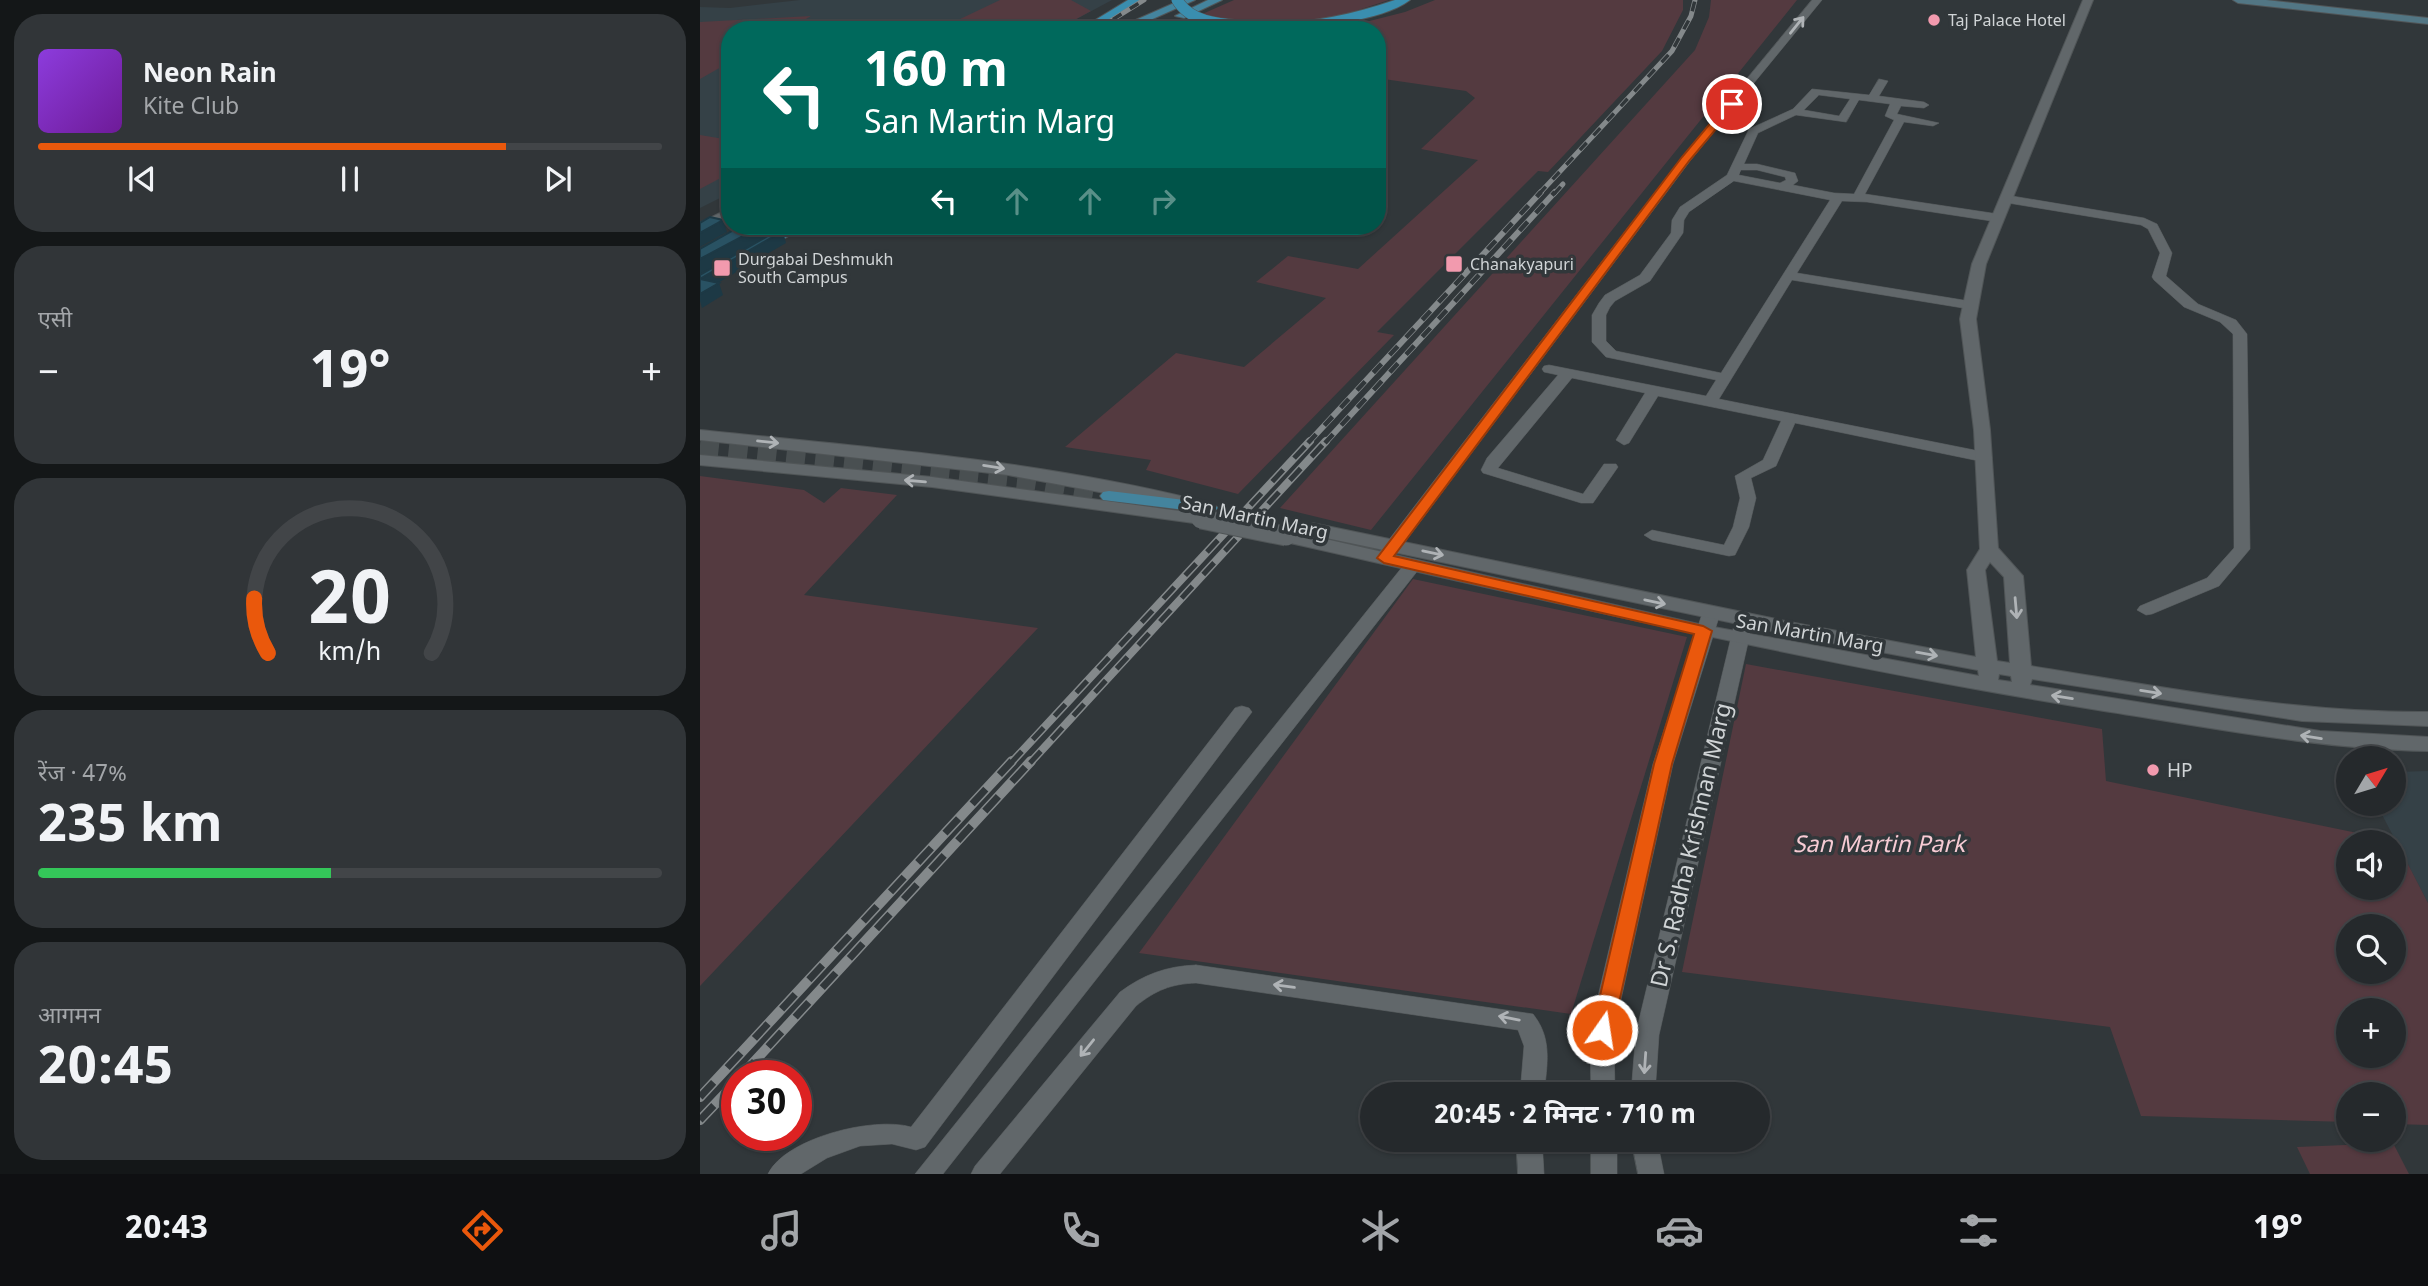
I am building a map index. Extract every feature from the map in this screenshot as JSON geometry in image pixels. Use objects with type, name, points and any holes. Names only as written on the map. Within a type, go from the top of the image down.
[{"type":"highway","points":[[1099,21],[1135,0]]},
{"type":"highway","points":[[1177,0],[1182,9],[1198,18],[1216,21]]},
{"type":"highway","points":[[1342,21],[1405,0]]},
{"type":"main road","points":[[1140,21],[1190,0]]},
{"type":"main road","points":[[1169,21],[1217,0]]},
{"type":"main road","points":[[2238,0],[2428,18]]},
{"type":"main road","points":[[2283,0],[2428,18]]},
{"type":"main road","points":[[754,251],[782,235]]},
{"type":"main road","points":[[1108,498],[1206,514]]},
{"type":"street","points":[[1389,552],[1686,159],[1817,0]]},
{"type":"street","points":[[1989,675],[1976,570],[1989,549],[1984,457],[1968,319],[1969,305],[1979,264],[2088,0]]},
{"type":"street","points":[[1872,99],[1883,81]]},
{"type":"street","points":[[1734,172],[1753,131],[1795,112],[1816,91],[1924,106]]},
{"type":"street","points":[[1795,112],[1842,120],[1856,97]]},
{"type":"street","points":[[1896,102],[1890,117],[1933,123]]},
{"type":"street","points":[[1858,197],[1900,118]]},
{"type":"street","points":[[1725,378],[1611,354],[1602,348],[1599,342],[1599,315],[1611,298],[1644,278],[1677,233],[1678,220],[1684,210],[1734,172],[1757,167],[1791,175],[1791,181],[1781,187],[1998,218]]},
{"type":"street","points":[[1710,401],[1838,197]]},
{"type":"street","points":[[2007,199],[2144,222],[2153,227],[2166,253],[2159,277],[2190,306],[2224,317],[2236,325],[2240,334],[2242,550],[2213,582],[2146,610]]},
{"type":"street","points":[[700,228],[721,217]]},
{"type":"street","points":[[1789,276],[1969,305]]},
{"type":"street","points":[[1549,369],[1984,457]]},
{"type":"street","points":[[1567,373],[1493,461],[1489,470],[1587,500],[1610,467]]},
{"type":"street","points":[[1624,440],[1654,390]]},
{"type":"street","points":[[1652,535],[1730,551],[1741,527],[1748,498],[1743,476],[1770,463],[1790,418]]},
{"type":"street","name":"San Martin Marg","points":[[700,435],[943,460],[1105,485],[1206,514]]},
{"type":"street","name":"San Martin Marg","points":[[700,460],[932,482],[1206,514],[1290,530],[1707,623]]},
{"type":"street","points":[[1989,549],[2013,576],[2022,681]]},
{"type":"street","name":"San Martin Marg","points":[[1389,552],[1413,565],[2320,738],[2428,744]]},
{"type":"street","points":[[781,1174],[806,1156],[846,1139],[889,1133],[916,1139],[936,1164],[1413,565]]},
{"type":"street","name":"Dr S. Radha Krishnan Marg","points":[[1603,1082],[1602,1030],[1663,764],[1707,623]]},
{"type":"street","name":"Dr S. Radha Krishnan Marg","points":[[1644,1082],[1647,1035],[1742,629]]},
{"type":"street","name":"San Martin Marg","points":[[2022,681],[2298,715],[2382,721],[2428,719]]},
{"type":"street","points":[[916,1139],[1242,712]]},
{"type":"street","points":[[984,1174],[1128,999],[1150,982],[1172,974],[1196,974],[1525,1021],[1533,1029],[1537,1040],[1533,1082]]},
{"type":"street","points":[[1602,1030],[1647,1035]]},
{"type":"street","points":[[1530,1152],[1531,1174]]},
{"type":"street","points":[[1604,1152],[1604,1174]]},
{"type":"street","points":[[1647,1152],[1651,1174]]},
{"type":"shaded area","points":[[800,0],[1112,0],[1073,21],[721,21],[721,198],[700,208],[700,7],[730,8]]},
{"type":"shaded area","points":[[2428,771],[2428,903],[2406,861],[2406,830],[2390,830],[2383,816],[2406,816],[2406,772]]},
{"type":"green space","points":[[1000,0],[1071,0],[1091,11],[1073,21],[956,21]]},
{"type":"green space","points":[[1234,0],[1389,0],[1328,20],[1317,21],[1233,21],[1200,15]]},
{"type":"green space","points":[[1435,0],[1683,0],[1683,10],[1662,51],[1548,172],[1538,171],[1377,332],[1394,335],[1238,494],[1146,470],[1151,460],[1065,447],[1176,353],[1244,367],[1326,298],[1256,282],[1288,256],[1358,269],[1478,160],[1421,149],[1475,98],[1466,91],[1386,79],[1386,21],[1370,21],[1405,12]]},
{"type":"green space","points":[[1711,0],[1797,0],[1371,530],[1280,508],[1695,50],[1709,17]]},
{"type":"green space","points":[[811,16],[802,21],[721,21],[721,67],[700,79],[700,22]]},
{"type":"green space","points":[[700,135],[721,138],[721,178],[700,189]]},
{"type":"green space","points":[[700,476],[804,490],[824,503],[841,488],[897,495],[804,595],[1038,628],[700,986]]},
{"type":"green space","points":[[1413,579],[1687,637],[1571,1014],[1139,953]]},
{"type":"green space","name":"San Martin Park","points":[[1746,664],[2102,729],[2106,781],[2343,830],[2336,830],[2336,900],[2406,900],[2406,860],[2428,903],[2428,1125],[2406,1124],[2406,1082],[2336,1082],[2336,1122],[2141,1116],[2110,1027],[1682,972]]},
{"type":"green space","points":[[2336,1145],[2336,1152],[2398,1152],[2409,1174],[2310,1174],[2297,1147]]},
{"type":"building","points":[[710,217],[721,220],[700,233],[700,223]]},
{"type":"building","points":[[725,235],[745,235],[700,259],[700,249]]},
{"type":"building","points":[[769,235],[776,235],[700,279],[700,275]]},
{"type":"building","points":[[700,279],[719,283],[700,294]]},
{"type":"tunnel","points":[[700,445],[1021,481],[1109,496]]},
{"type":"railway","points":[[1110,21],[1144,0]]},
{"type":"railway","points":[[1539,194],[1672,51],[1691,16],[1695,0]]},
{"type":"railway","points":[[1554,194],[1563,184]]},
{"type":"railway","points":[[1308,443],[1541,192]]},
{"type":"railway","points":[[1325,443],[1555,192]]},
{"type":"railway","points":[[1011,763],[1310,441]]},
{"type":"railway","points":[[1030,763],[1326,441]]},
{"type":"railway","points":[[700,1097],[1012,761]]},
{"type":"railway","points":[[756,1060],[1031,761]]},
{"type":"railway","points":[[700,1120],[721,1098]]},
{"type":"place","name":"Taj Palace Hotel","points":[[1934,20]]},
{"type":"place","name":"Chanakyapuri","points":[[1454,264]]},
{"type":"place","name":"Durgabai Deshmukh South Campus","points":[[722,268]]},
{"type":"place","name":"HP","points":[[2153,770]]},
{"type":"route","points":[[1602,1030],[1663,764],[1703,631],[1384,558],[1686,159],[1732,104]]}]
